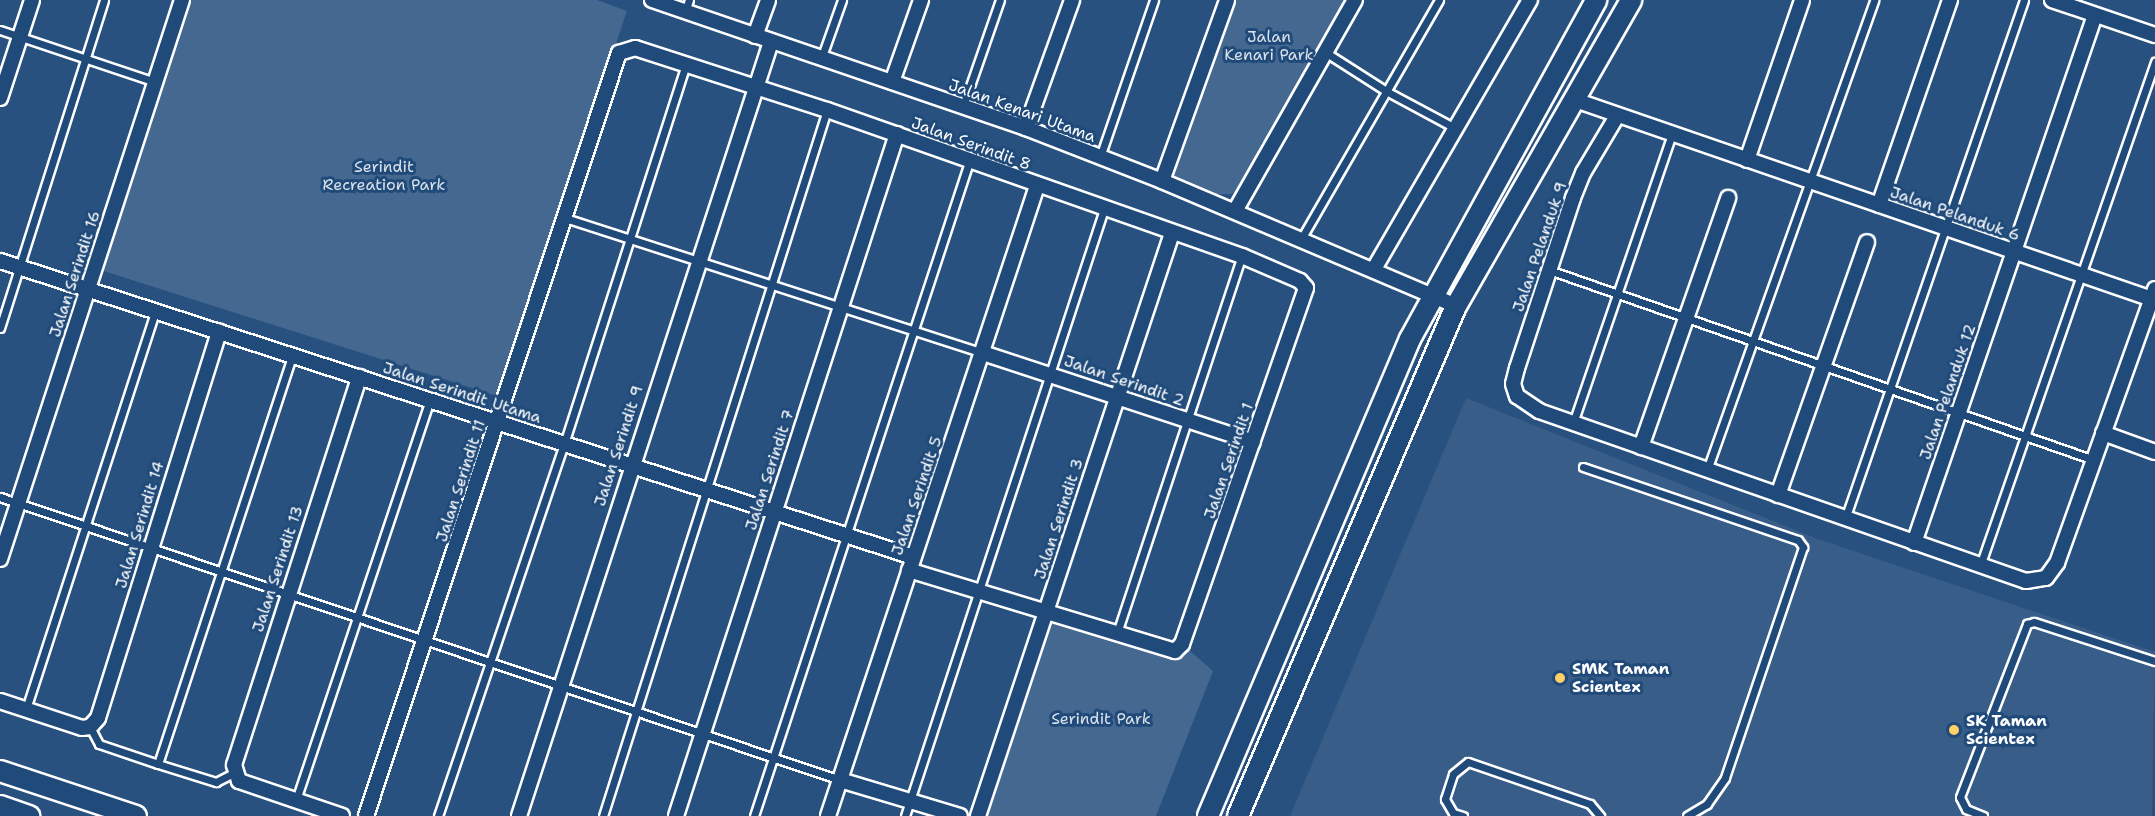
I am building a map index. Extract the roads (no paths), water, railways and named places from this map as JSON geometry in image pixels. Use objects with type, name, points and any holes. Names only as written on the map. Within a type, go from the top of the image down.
[{"type":"street","points":[[0,98],[32,0]]},
{"type":"street","name":"Jalan Serindit 16","points":[[0,559],[182,0]]},
{"type":"street","name":"Jalan Kenari Utama","points":[[652,0],[687,6],[771,42],[1026,128],[1301,238],[1456,306]]},
{"type":"street","points":[[755,36],[768,0]]},
{"type":"street","points":[[892,82],[921,0]]},
{"type":"street","points":[[1026,128],[1072,0]]},
{"type":"street","points":[[1162,181],[1227,0]]},
{"type":"street","points":[[1235,211],[1355,0]]},
{"type":"street","points":[[1374,269],[1530,0]]},
{"type":"street","points":[[1208,816],[1410,339],[1596,0]]},
{"type":"street","points":[[1238,816],[1456,306],[1631,0]]},
{"type":"street","points":[[1747,160],[1802,0]]},
{"type":"street","points":[[1879,205],[1950,0]]},
{"type":"street","points":[[2052,0],[2155,35]]},
{"type":"street","name":"Jalan Pelanduk 12","points":[[1914,543],[2096,15]]},
{"type":"street","name":"Jalan Serindit 9","points":[[519,816],[630,465],[771,42]]},
{"type":"street","name":"Jalan Serindit 8","points":[[620,52],[635,48],[897,134],[969,162],[1242,256],[1300,281],[1306,288]]},
{"type":"street","name":"Jalan Serindit 11","points":[[366,816],[620,52]]},
{"type":"street","points":[[1524,131],[1554,102],[1575,100]]},
{"type":"street","name":"Jalan Pelanduk 6","points":[[1575,100],[2082,275],[2153,294]]},
{"type":"street","name":"Jalan Pelanduk 9","points":[[1573,423],[1525,404],[1517,396],[1513,384],[1583,173],[1617,116]]},
{"type":"street","name":"Jalan Serindit 7","points":[[676,816],[897,134]]},
{"type":"street","name":"Jalan Serindit 5","points":[[828,816],[1037,186]]},
{"type":"street","points":[[1641,447],[1728,198]]},
{"type":"street","name":"Jalan Serindit 3","points":[[978,816],[1172,233]]},
{"type":"street","points":[[1778,495],[1867,242]]},
{"type":"street","name":"Jalan Serindit Utama","points":[[0,261],[846,536],[978,592],[1046,611],[1166,650],[1175,651],[1182,644]]},
{"type":"street","name":"Jalan Serindit 1","points":[[1182,644],[1306,288]]},
{"type":"street","points":[[1573,423],[1980,566],[2026,581],[2046,578],[2057,563],[2153,294]]},
{"type":"street","name":"Jalan Serindit 14","points":[[90,727],[98,718],[149,547],[219,332]]},
{"type":"street","name":"Jalan Serindit 2","points":[[983,353],[1253,442]]},
{"type":"street","name":"Jalan Serindit 13","points":[[234,773],[286,593],[359,377]]},
{"type":"street","points":[[2103,433],[2155,452]]},
{"type":"street","points":[[0,702],[82,728],[90,727]]},
{"type":"street","points":[[0,771],[136,816]]},
{"type":"street","points":[[234,773],[239,781],[342,816]]},
{"type":"street","points":[[840,780],[960,816]]},
{"type":"street","points":[[0,806],[29,816]]},
{"type":"lane","points":[[0,328],[104,0]]},
{"type":"lane","points":[[821,58],[842,0]]},
{"type":"lane","points":[[963,106],[1000,0]]},
{"type":"lane","points":[[1100,157],[1154,0]]},
{"type":"lane","points":[[1301,238],[1439,0]]},
{"type":"lane","points":[[1707,470],[1874,0]]},
{"type":"lane","points":[[1845,519],[2024,0]]},
{"type":"lane","points":[[0,30],[155,82]]},
{"type":"lane","points":[[1325,52],[1386,91],[1455,128]]},
{"type":"lane","points":[[1980,566],[2155,62]]},
{"type":"lane","points":[[438,816],[492,663],[685,66]]},
{"type":"lane","points":[[603,816],[826,110]]},
{"type":"lane","points":[[1573,423],[1672,134]]},
{"type":"lane","points":[[754,816],[969,162]]},
{"type":"lane","points":[[905,816],[1104,209]]},
{"type":"lane","points":[[565,218],[772,282],[913,332],[983,353]]},
{"type":"lane","points":[[1117,633],[1242,256]]},
{"type":"lane","points":[[1549,270],[2094,460]]},
{"type":"lane","points":[[26,709],[155,311]]},
{"type":"lane","points":[[158,764],[224,572],[292,356]]},
{"type":"lane","points":[[296,800],[430,400]]},
{"type":"lane","points":[[1584,467],[1798,540],[1803,547],[1725,778],[1707,804],[1687,816]]},
{"type":"lane","points":[[0,497],[840,780]]},
{"type":"lane","points":[[1983,816],[1966,809],[1960,797],[2027,624],[2034,622],[2155,661]]},
{"type":"lane","points":[[90,727],[99,744],[158,764],[216,782],[234,773]]},
{"type":"lane","points":[[1462,816],[1453,813],[1445,799],[1454,774],[1468,762],[1590,804],[1600,816]]},
{"type":"place","name":"SMK Taman Scientex","points":[[1560,678]]},
{"type":"place","name":"SK Taman Scientex","points":[[1954,730]]},
{"type":"park label","name":"Jalan Kenari Park","points":[[1269,46]]},
{"type":"park label","name":"Serindit Recreation Park","points":[[384,176]]},
{"type":"park label","name":"Serindit Park","points":[[1101,719]]}]
